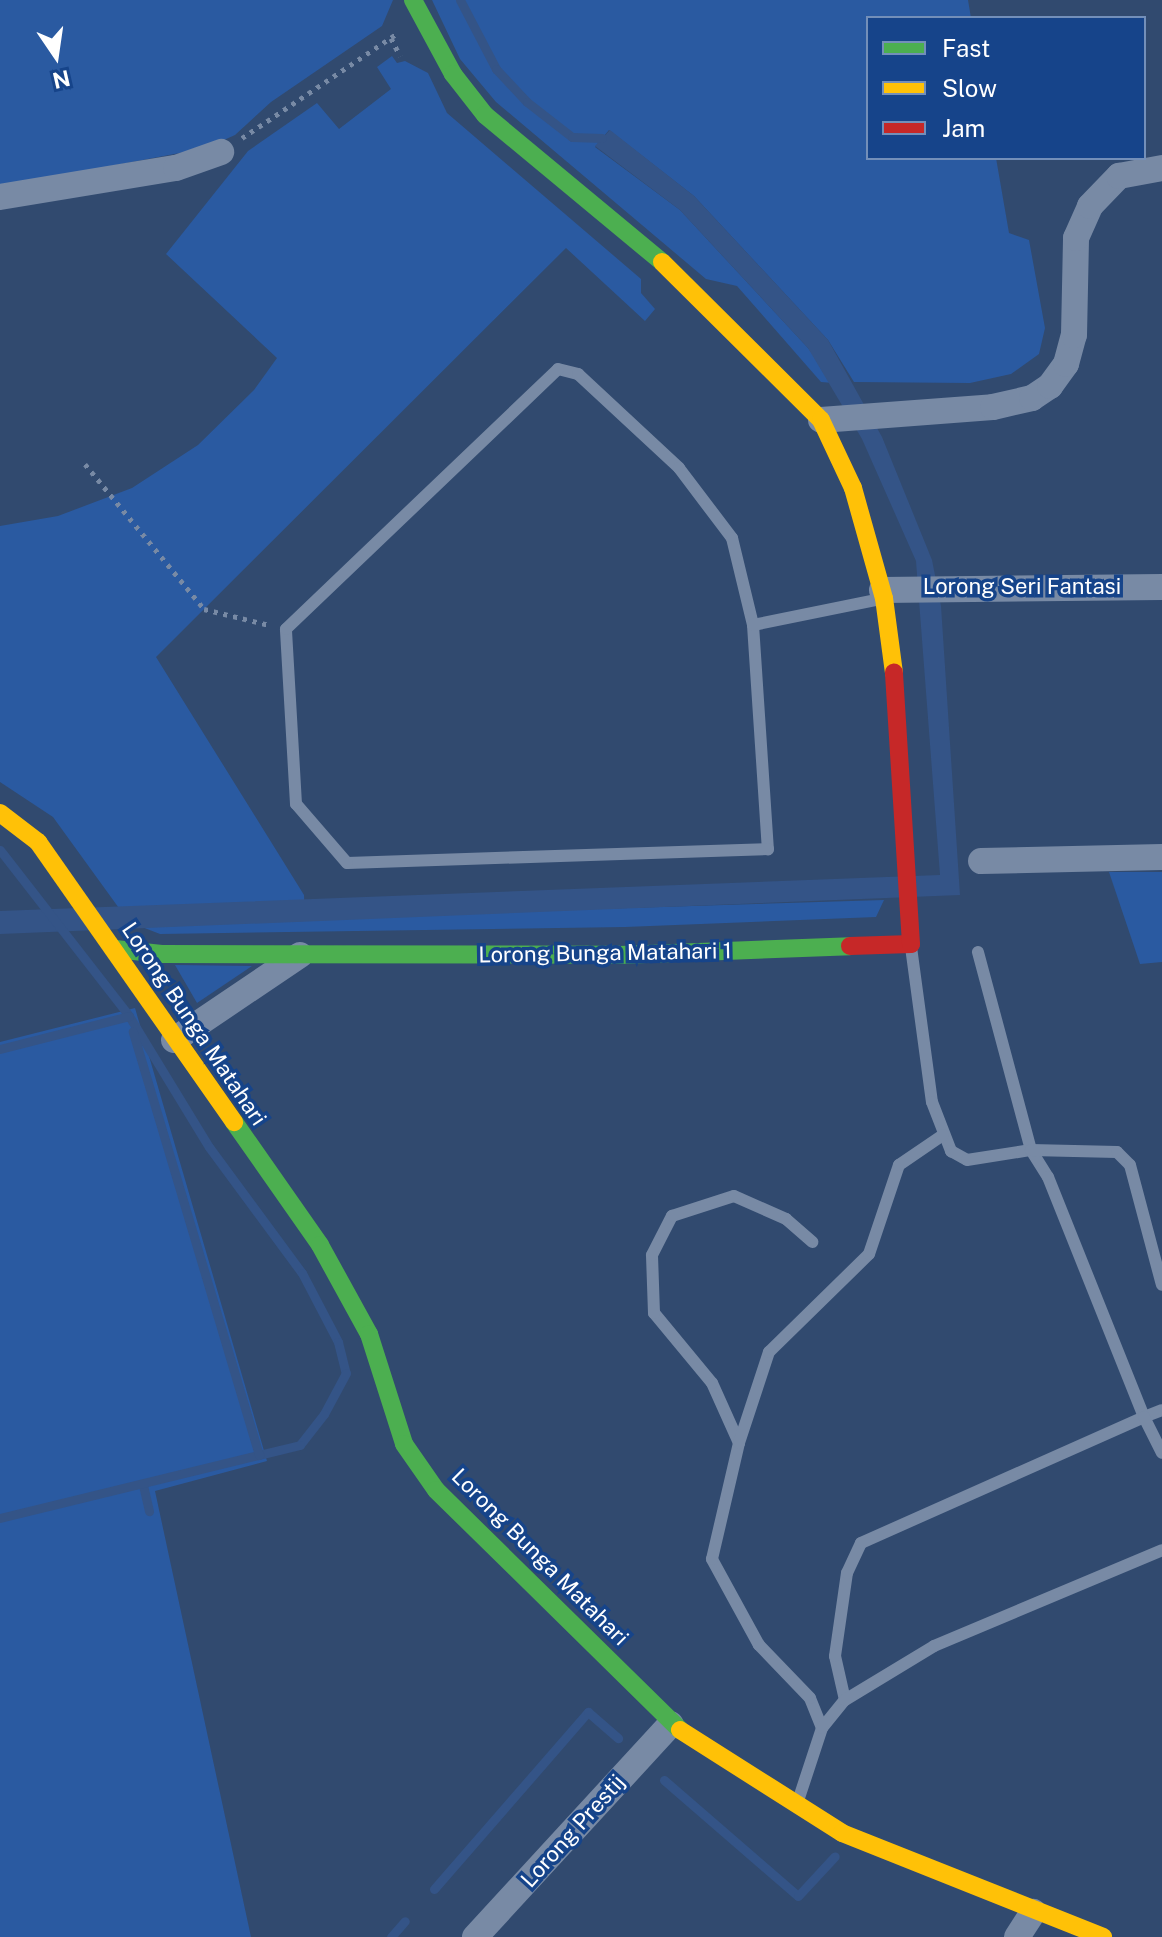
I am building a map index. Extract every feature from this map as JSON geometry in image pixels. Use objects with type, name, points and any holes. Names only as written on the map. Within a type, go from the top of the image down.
[{"type":"street","points":[[417,9],[453,74],[485,115],[693,288],[832,418],[883,594],[893,658],[904,872],[911,944]]},
{"type":"street","points":[[0,197],[176,168],[221,152]]},
{"type":"street","points":[[832,418],[993,407],[1032,398],[1050,386],[1066,364],[1074,335],[1076,238],[1090,206],[1119,176],[1162,168]]},
{"type":"street","name":"Lorong Seri Fantasi","points":[[883,594],[914,588],[949,587],[1162,587]]},
{"type":"street","name":"Lorong Bunga Matahari","points":[[0,813],[38,842],[351,1294],[404,1444],[436,1490],[671,1724],[842,1833],[1033,1912],[1103,1937]]},
{"type":"street","points":[[981,861],[1162,857]]},
{"type":"street","name":"Lorong Bunga Matahari 1","points":[[115,949],[300,955],[620,955],[911,944]]},
{"type":"street","points":[[174,1040],[300,955]]},
{"type":"street","name":"Lorong Prestij","points":[[475,1937],[671,1724]]},
{"type":"street","points":[[1017,1937],[1033,1912]]},
{"type":"lane","points":[[558,369],[578,374],[679,468],[732,538],[753,625],[768,849],[347,863],[296,804],[286,629],[558,369]]},
{"type":"lane","points":[[753,625],[883,594]]},
{"type":"lane","points":[[911,944],[924,1050],[943,1135],[951,1151],[967,1160],[1031,1150],[1117,1152],[1130,1165],[1162,1285]]},
{"type":"lane","points":[[978,952],[1031,1150],[1048,1177],[1144,1417],[1162,1453]]},
{"type":"lane","points":[[822,1728],[810,1698],[759,1645],[712,1559],[739,1443],[769,1352],[869,1254],[899,1165],[943,1135]]},
{"type":"lane","points":[[739,1443],[712,1383],[654,1313],[652,1255],[672,1216],[734,1196],[786,1219],[812,1242]]},
{"type":"lane","points":[[845,1700],[835,1656],[856,1548],[1162,1410]]},
{"type":"lane","points":[[798,1803],[822,1728],[845,1700],[934,1646],[1162,1550]]},
{"type":"path","points":[[221,152],[391,38],[417,9]]},
{"type":"path","points":[[391,38],[400,56]]},
{"type":"path","points":[[85,464],[204,609],[286,629]]},
{"type":"shaded area","points":[[0,0],[393,0],[382,26],[271,102],[235,135],[206,148],[0,187]]},
{"type":"shaded area","points":[[432,0],[968,0],[971,16],[866,16],[866,160],[996,160],[1009,233],[1029,240],[1045,328],[1039,354],[1011,374],[970,383],[854,382],[828,340],[694,196],[609,130],[595,147],[680,210],[808,348],[834,383],[821,382],[737,286],[706,279],[496,102],[460,59]]},
{"type":"shaded area","points":[[392,56],[397,63],[405,61],[428,73],[447,113],[641,279],[641,293],[655,309],[645,321],[566,248],[156,657],[304,895],[305,918],[884,900],[876,917],[625,927],[160,934],[129,922],[53,817],[0,782],[0,526],[58,516],[132,488],[198,445],[254,390],[277,358],[166,254],[248,151],[317,103],[339,129],[391,89],[377,67]]},
{"type":"shaded area","points":[[610,130],[694,196],[828,340],[882,437],[932,560],[941,606],[960,895],[0,934],[0,911],[940,875],[916,561],[862,439],[808,348],[680,210],[595,146]]},
{"type":"shaded area","points":[[1109,872],[1162,872],[1162,962],[1140,964]]},
{"type":"shaded area","points":[[175,965],[252,966],[197,1003]]},
{"type":"shaded area","points":[[135,1008],[267,1461],[155,1491],[251,1937],[0,1937],[0,1042]]},
{"type":"waterway","points":[[460,0],[496,69],[527,102],[572,137],[602,138]]},
{"type":"waterway","points":[[0,850],[129,1016],[209,1147],[302,1273],[338,1342],[346,1373],[324,1414],[300,1445],[259,1455]]},
{"type":"waterway","points":[[0,1049],[129,1016]]},
{"type":"waterway","points":[[0,1518],[259,1455],[133,1031]]},
{"type":"waterway","points":[[143,1485],[149,1511]]},
{"type":"waterway","points":[[434,1889],[588,1712],[618,1738]]},
{"type":"waterway","points":[[664,1780],[798,1896],[835,1856]]},
{"type":"waterway","points":[[391,1937],[405,1921]]},
{"type":"traffic: fast","points":[[413,0],[453,74],[485,115],[662,262]]},
{"type":"traffic: fast","points":[[115,949],[162,954],[620,955],[850,946]]},
{"type":"traffic: fast","points":[[234,1122],[320,1245],[369,1334],[404,1444],[436,1490],[680,1730]]},
{"type":"traffic: slow","points":[[662,262],[821,420],[853,488],[884,598],[894,673]]},
{"type":"traffic: slow","points":[[0,813],[38,842],[234,1122]]},
{"type":"traffic: slow","points":[[680,1730],[842,1833],[1103,1937]]},
{"type":"traffic: jam","points":[[850,946],[911,944],[894,673]]}]
